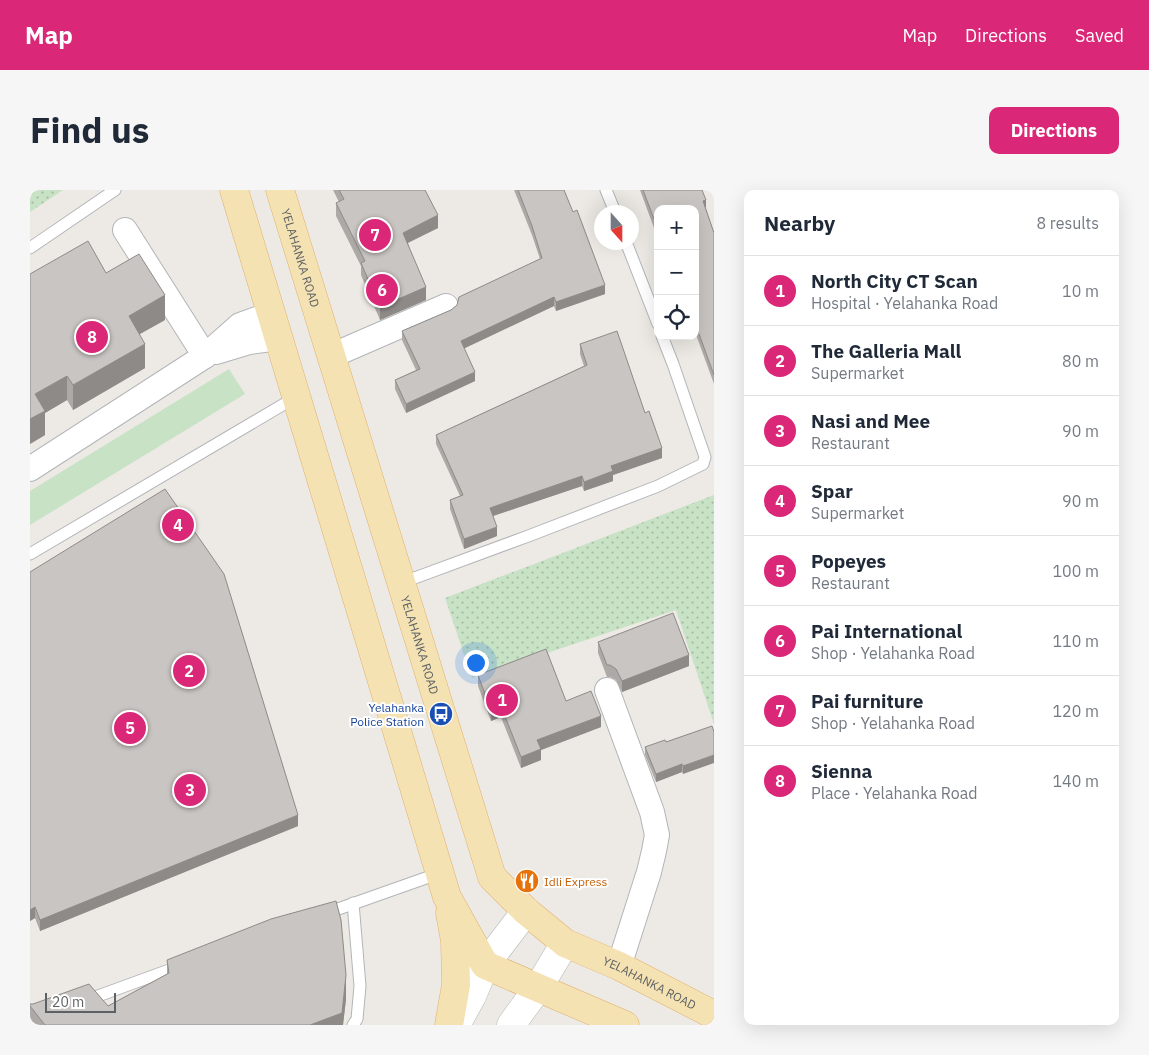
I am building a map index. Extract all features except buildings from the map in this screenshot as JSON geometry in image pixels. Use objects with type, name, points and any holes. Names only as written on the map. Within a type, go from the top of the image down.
[{"type":"main road","points":[[234,190],[444,885],[455,941],[456,985],[449,1025]]},
{"type":"main road","name":"YELAHANKA ROAD","points":[[280,190],[492,877],[526,911],[565,943],[619,966],[714,1015]]},
{"type":"main road","points":[[444,885],[485,966],[626,1025]]},
{"type":"main road","points":[[456,1025],[472,996],[485,966],[526,911]]},
{"type":"main road","points":[[512,1022],[538,988],[565,943]]},
{"type":"street","points":[[124,230],[205,356]]},
{"type":"street","points":[[331,356],[446,306]]},
{"type":"street","points":[[30,470],[205,356],[222,349],[249,342],[275,326]]},
{"type":"street","points":[[607,690],[652,812],[656,835],[649,872],[619,966]]},
{"type":"lane","points":[[30,248],[115,190]]},
{"type":"lane","points":[[606,190],[612,205]]},
{"type":"lane","points":[[629,250],[654,314]]},
{"type":"lane","points":[[401,583],[658,486],[703,464],[705,457],[664,340]]},
{"type":"lane","points":[[30,554],[296,397]]},
{"type":"lane","points":[[316,917],[353,903],[444,885]]},
{"type":"lane","points":[[353,903],[360,986],[357,1019],[353,1025]]},
{"type":"lane","points":[[76,1004],[187,964]]},
{"type":"green space","points":[[30,190],[63,190],[30,212]]},
{"type":"green space","points":[[229,369],[245,394],[30,525],[30,491]]},
{"type":"green space","points":[[714,495],[714,724],[676,610],[472,678],[445,598]]},
{"type":"place","name":"Pai furniture","points":[[375,235]]},
{"type":"place","name":"Pai International","points":[[382,290]]},
{"type":"place","name":"Sienna","points":[[92,337]]},
{"type":"place","name":"Spar","points":[[178,525]]},
{"type":"place","name":"The Galleria Mall","points":[[189,671]]},
{"type":"place","name":"North City CT Scan","points":[[502,700]]},
{"type":"place","name":"Yelahanka Police Station","points":[[441,714]]},
{"type":"place","name":"Popeyes","points":[[130,728]]},
{"type":"place","name":"Nasi and Mee","points":[[190,790]]},
{"type":"place","name":"Idli Express","points":[[527,881]]}]
